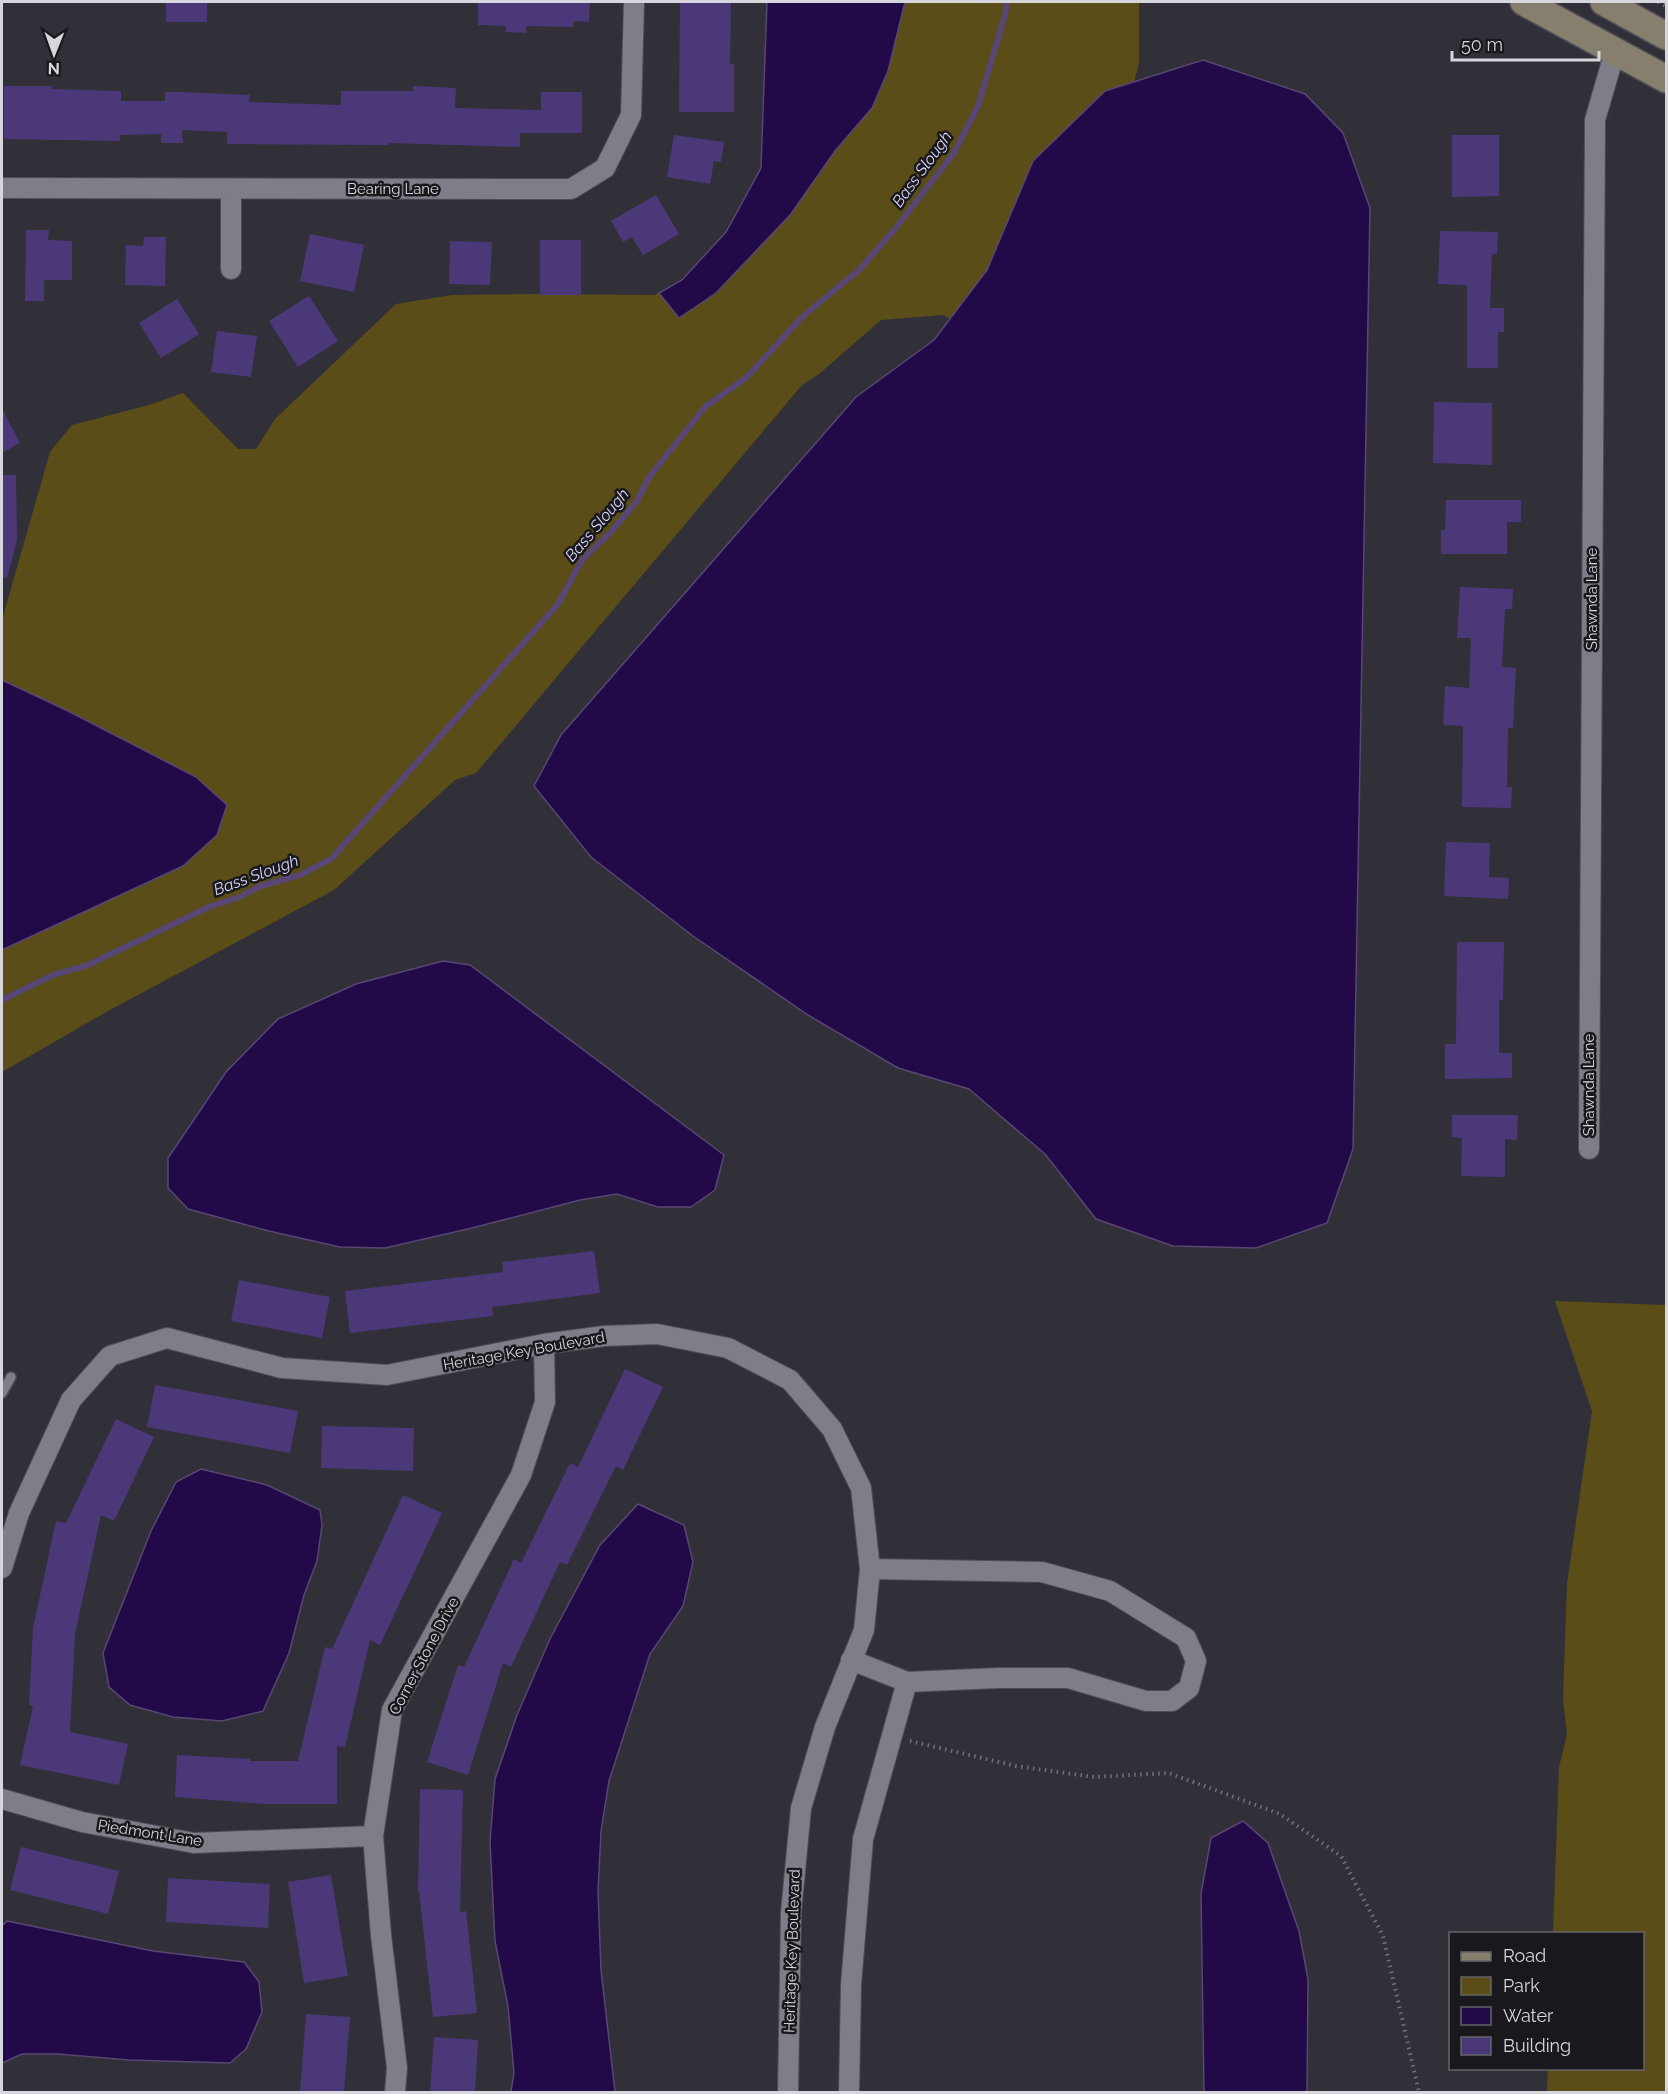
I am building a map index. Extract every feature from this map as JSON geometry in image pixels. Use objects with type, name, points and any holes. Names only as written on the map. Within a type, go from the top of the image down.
[{"type":"main road","points":[[1524,2],[1666,79]]},
{"type":"main road","points":[[1604,2],[1666,36]]},
{"type":"street","name":"Bearing Lane","points":[[2,188],[571,189],[605,168],[631,115],[634,2]]},
{"type":"street","name":"Shawnda Lane","points":[[1589,1149],[1595,120],[1615,51]]},
{"type":"street","points":[[231,189],[231,269]]},
{"type":"street","name":"Heritage Key Boulevard","points":[[2,1568],[19,1513],[71,1400],[110,1356],[167,1338],[282,1368],[387,1375],[544,1344],[604,1336],[657,1334],[729,1348],[790,1380],[832,1429],[861,1488],[870,1569],[864,1630],[825,1727],[801,1808],[791,1913],[788,2092]]},
{"type":"street","name":"Corner Stone Drive","points":[[395,2092],[397,2068],[381,1935],[373,1836],[392,1710],[521,1475],[545,1402],[544,1344]]},
{"type":"street","points":[[852,1660],[907,1682],[998,1677],[1068,1678],[1146,1701],[1172,1701],[1190,1688],[1196,1661],[1186,1638],[1110,1591],[1042,1572],[870,1569]]},
{"type":"street","points":[[849,2092],[851,1985],[863,1839],[907,1682]]},
{"type":"street","name":"Piedmont Lane","points":[[2,1799],[82,1822],[194,1843],[373,1836]]},
{"type":"lane","points":[[2,1393],[11,1377]]},
{"type":"path","points":[[1658,2],[1666,6]]},
{"type":"path","points":[[892,1736],[1016,1766],[1094,1777],[1169,1773],[1280,1814],[1341,1856],[1383,1935],[1419,2092]]},
{"type":"green space","points":[[905,2],[1139,2],[1139,63],[1134,82],[1105,91],[1033,161],[987,270],[950,319],[943,315],[881,320],[819,374],[802,385],[476,773],[455,780],[334,890],[108,1011],[2,1072],[2,950],[183,866],[196,777],[2,680],[2,620],[50,452],[72,425],[149,405],[183,393],[238,449],[256,449],[275,419],[396,304],[452,295],[654,295],[659,293],[679,318],[716,293],[791,214],[835,151],[872,108],[888,71]]},
{"type":"green space","points":[[1555,1301],[1666,1305],[1666,2092],[1547,2092],[1548,2070],[1644,2070],[1644,1932],[1553,1932],[1559,1767],[1567,1734],[1563,1699],[1567,1584],[1592,1411]]},
{"type":"water","points":[[767,2],[905,2],[888,71],[872,108],[835,151],[791,214],[716,293],[679,318],[659,293],[682,280],[726,232],[761,168]]},
{"type":"water","points":[[1203,60],[1305,94],[1343,133],[1370,208],[1353,1149],[1327,1223],[1256,1248],[1173,1246],[1096,1219],[1045,1154],[969,1089],[898,1068],[808,1015],[693,936],[591,857],[534,786],[561,735],[856,397],[934,340],[987,270],[1033,161],[1105,91]]},
{"type":"water","points":[[2,680],[196,777],[227,805],[217,835],[183,866],[2,950]]},
{"type":"water","points":[[443,961],[470,965],[724,1155],[715,1190],[691,1207],[658,1207],[617,1194],[580,1200],[385,1248],[340,1247],[188,1209],[168,1188],[168,1158],[226,1072],[278,1019],[356,984]]},
{"type":"water","points":[[201,1469],[267,1485],[320,1510],[322,1525],[317,1561],[304,1595],[289,1653],[263,1711],[222,1721],[173,1717],[130,1705],[109,1687],[103,1653],[151,1531],[176,1482]]},
{"type":"water","points":[[638,1504],[684,1525],[693,1562],[683,1606],[650,1654],[609,1781],[601,1831],[598,1891],[601,1970],[615,2092],[511,2092],[514,2073],[508,2006],[495,1941],[490,1841],[495,1779],[517,1715],[550,1639],[600,1545]]},
{"type":"water","points":[[1243,1821],[1268,1843],[1299,1931],[1308,1979],[1307,2092],[1204,2092],[1201,1894],[1211,1838]]},
{"type":"water","points":[[7,1921],[153,1951],[244,1962],[259,1982],[262,2012],[246,2049],[230,2063],[22,2054],[2,2063],[2,1926]]},
{"type":"building","points":[[166,2],[207,2],[207,22],[166,22]]},
{"type":"building","points":[[478,2],[590,2],[589,22],[574,21],[574,27],[526,26],[526,33],[506,32],[506,26],[478,25]]},
{"type":"building","points":[[680,2],[731,2],[730,64],[734,64],[734,112],[679,112]]},
{"type":"building","points":[[4,86],[52,86],[52,89],[121,91],[121,101],[165,101],[165,92],[182,92],[250,95],[249,102],[341,105],[341,91],[413,91],[413,86],[456,88],[455,108],[541,110],[541,92],[582,92],[582,133],[520,133],[520,147],[389,143],[389,145],[227,144],[227,132],[182,130],[183,143],[161,143],[161,134],[120,135],[120,141],[4,139]]},
{"type":"building","points":[[674,135],[724,142],[721,162],[714,161],[710,184],[667,177]]},
{"type":"building","points":[[1452,135],[1499,135],[1499,196],[1452,197]]},
{"type":"building","points":[[656,195],[679,234],[643,255],[632,237],[623,242],[611,221]]},
{"type":"building","points":[[26,230],[49,230],[48,240],[72,241],[72,280],[44,280],[44,301],[25,301]]},
{"type":"building","points":[[1440,231],[1498,232],[1497,254],[1492,254],[1490,308],[1504,308],[1504,332],[1498,332],[1498,368],[1467,368],[1467,285],[1438,284]]},
{"type":"building","points":[[310,234],[364,245],[354,292],[300,281]]},
{"type":"building","points":[[144,237],[166,237],[165,286],[125,285],[126,245],[143,246]]},
{"type":"building","points":[[540,240],[581,240],[581,295],[540,295]]},
{"type":"building","points":[[450,241],[492,242],[490,285],[449,284]]},
{"type":"building","points":[[309,296],[338,341],[298,367],[269,321]]},
{"type":"building","points":[[177,299],[199,334],[161,358],[139,323]]},
{"type":"building","points":[[217,331],[257,336],[251,377],[211,372]]},
{"type":"building","points":[[1434,402],[1492,403],[1492,465],[1433,463]]},
{"type":"building","points":[[2,408],[20,443],[2,453]]},
{"type":"building","points":[[2,475],[16,475],[17,540],[7,578],[2,577]]},
{"type":"building","points":[[1446,500],[1521,500],[1521,522],[1507,522],[1507,554],[1441,554],[1441,530],[1445,530]]},
{"type":"building","points":[[1460,587],[1513,589],[1512,609],[1505,609],[1502,667],[1516,668],[1513,728],[1508,728],[1507,787],[1512,787],[1511,808],[1462,807],[1463,726],[1443,725],[1445,686],[1469,688],[1471,638],[1457,638]]},
{"type":"building","points":[[1446,842],[1490,843],[1489,877],[1509,878],[1508,899],[1444,896]]},
{"type":"building","points":[[1457,942],[1504,942],[1503,1000],[1499,1000],[1499,1053],[1512,1053],[1512,1078],[1445,1079],[1445,1044],[1456,1044]]},
{"type":"building","points":[[1452,1115],[1518,1115],[1517,1140],[1505,1139],[1505,1177],[1461,1176],[1462,1138],[1452,1137]]},
{"type":"building","points":[[594,1251],[600,1293],[492,1307],[493,1316],[350,1333],[345,1291],[503,1272],[502,1262]]},
{"type":"building","points":[[239,1280],[330,1297],[322,1338],[231,1321]]},
{"type":"building","points":[[625,1369],[663,1387],[623,1470],[616,1466],[567,1565],[560,1562],[511,1667],[503,1663],[468,1775],[427,1762],[458,1665],[464,1667],[514,1559],[521,1563],[570,1463],[578,1467]]},
{"type":"building","points":[[155,1385],[298,1411],[290,1453],[147,1427]]},
{"type":"building","points":[[116,1419],[154,1437],[114,1521],[101,1515],[75,1634],[70,1732],[128,1744],[119,1785],[20,1765],[33,1706],[29,1705],[33,1628],[56,1521],[66,1523]]},
{"type":"building","points":[[322,1426],[414,1428],[413,1471],[321,1468]]},
{"type":"building","points":[[403,1495],[442,1513],[380,1645],[370,1640],[345,1747],[337,1746],[337,1804],[264,1804],[175,1797],[177,1755],[250,1759],[250,1761],[298,1761],[325,1647],[332,1649]]},
{"type":"building","points":[[420,1789],[463,1790],[460,1912],[466,1911],[477,2013],[433,2017],[418,1891]]},
{"type":"building","points":[[21,1847],[119,1871],[108,1914],[10,1890]]},
{"type":"building","points":[[331,1875],[348,1976],[304,1983],[288,1882]]},
{"type":"building","points":[[168,1878],[270,1884],[268,1928],[166,1922]]},
{"type":"building","points":[[306,2014],[350,2017],[344,2092],[300,2092]]},
{"type":"building","points":[[434,2037],[478,2040],[475,2092],[430,2092]]},
{"type":"waterway","name":"Bass Slough","points":[[2,1000],[53,975],[88,965],[211,906],[240,897],[258,887],[300,875],[331,859],[558,604],[582,560],[611,532],[637,501],[650,476],[705,407],[747,377],[802,317],[859,270],[895,229],[954,153],[978,106],[1007,2]]}]
